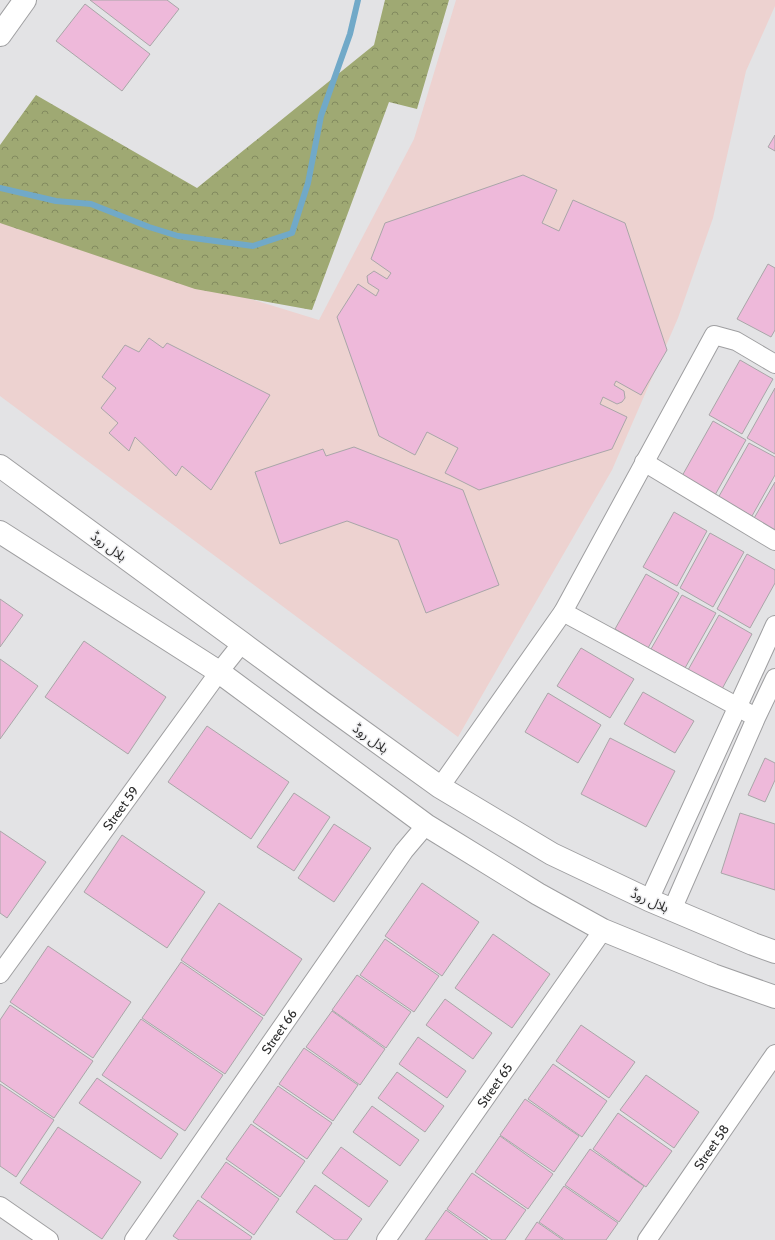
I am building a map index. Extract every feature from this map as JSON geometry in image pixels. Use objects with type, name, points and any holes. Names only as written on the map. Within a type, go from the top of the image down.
[{"type":"street","points":[[0,35],[25,0]]},
{"type":"street","points":[[440,787],[562,612],[714,335],[736,341],[775,364]]},
{"type":"street","points":[[644,462],[775,540]]},
{"type":"street","name":"ہلال روڈ","points":[[0,466],[440,787],[552,854],[649,900],[775,952]]},
{"type":"street","points":[[0,532],[219,672],[426,825],[538,894],[603,930],[713,975],[775,997]]},
{"type":"street","points":[[562,612],[738,707],[764,711]]},
{"type":"street","points":[[649,900],[775,624]]},
{"type":"street","name":"Street 59","points":[[0,974],[219,672],[242,643]]},
{"type":"street","points":[[672,910],[764,711],[775,678]]},
{"type":"street","name":"Street 66","points":[[134,1240],[404,851],[426,825]]},
{"type":"street","name":"Street 65","points":[[386,1240],[603,930]]},
{"type":"street","name":"Street 58","points":[[647,1240],[775,1054]]},
{"type":"street","points":[[0,1206],[49,1240]]},
{"type":"shaded area","points":[[456,0],[775,0],[775,6],[746,71],[713,218],[678,318],[612,470],[458,737],[0,396],[0,222],[319,320],[414,139]]},
{"type":"green space","points":[[385,0],[449,0],[417,109],[389,102],[312,310],[195,289],[0,223],[0,145],[36,95],[197,188],[374,45]]},
{"type":"building","points":[[90,0],[167,0],[179,9],[150,46]]},
{"type":"building","points":[[85,4],[150,54],[122,91],[56,41]]},
{"type":"building","points":[[775,135],[775,151],[768,147]]},
{"type":"building","points":[[523,175],[557,190],[542,223],[559,231],[573,200],[625,223],[667,350],[641,395],[616,381],[614,385],[624,391],[625,398],[622,402],[617,404],[603,397],[600,404],[627,417],[612,449],[479,490],[445,473],[458,448],[427,432],[415,455],[379,436],[337,317],[358,284],[376,296],[379,290],[368,283],[367,276],[374,271],[387,279],[391,273],[371,259],[385,223]]},
{"type":"building","points":[[768,264],[775,268],[775,330],[771,337],[737,319]]},
{"type":"building","points":[[149,338],[163,348],[167,343],[270,395],[211,490],[182,466],[176,476],[135,437],[129,451],[109,433],[118,423],[101,408],[116,388],[102,377],[125,345],[139,352]]},
{"type":"building","points":[[740,360],[773,379],[742,434],[709,415]]},
{"type":"building","points":[[775,388],[775,454],[747,438]]},
{"type":"building","points":[[713,421],[746,440],[715,495],[682,476]]},
{"type":"building","points":[[749,443],[775,457],[775,475],[752,516],[718,498]]},
{"type":"building","points":[[354,447],[463,490],[499,585],[426,613],[398,540],[347,521],[280,544],[255,472],[323,449],[326,456]]},
{"type":"building","points":[[775,482],[775,532],[753,520]]},
{"type":"building","points":[[674,512],[707,531],[677,586],[643,567]]},
{"type":"building","points":[[710,533],[744,552],[713,607],[680,588]]},
{"type":"building","points":[[747,554],[775,570],[775,583],[750,628],[717,609]]},
{"type":"building","points":[[646,574],[679,593],[648,648],[615,629]]},
{"type":"building","points":[[682,595],[716,613],[685,668],[651,649]]},
{"type":"building","points":[[0,599],[23,615],[0,647]]},
{"type":"building","points":[[719,615],[752,634],[722,689],[688,670]]},
{"type":"building","points":[[84,641],[166,697],[128,754],[45,697]]},
{"type":"building","points":[[581,648],[634,679],[610,718],[557,686]]},
{"type":"building","points":[[0,659],[38,686],[0,739]]},
{"type":"building","points":[[643,692],[694,721],[675,753],[624,724]]},
{"type":"building","points":[[548,693],[601,725],[578,763],[525,732]]},
{"type":"building","points":[[207,726],[289,782],[251,839],[168,782]]},
{"type":"building","points":[[610,738],[675,771],[646,827],[581,794]]},
{"type":"building","points":[[765,758],[775,763],[775,780],[765,802],[748,795]]},
{"type":"building","points":[[294,793],[330,817],[294,871],[257,847]]},
{"type":"building","points":[[740,813],[775,824],[775,890],[721,873]]},
{"type":"building","points":[[334,824],[371,848],[334,902],[298,878]]},
{"type":"building","points":[[0,831],[46,862],[7,918],[0,913]]},
{"type":"building","points":[[122,835],[205,892],[167,948],[84,892]]},
{"type":"building","points":[[422,883],[479,922],[442,976],[385,936]]},
{"type":"building","points":[[219,903],[302,959],[264,1016],[181,960]]},
{"type":"building","points":[[493,934],[550,974],[512,1028],[455,988]]},
{"type":"building","points":[[385,939],[439,976],[414,1012],[360,975]]},
{"type":"building","points":[[48,946],[131,1002],[93,1058],[10,1002]]},
{"type":"building","points":[[181,962],[263,1018],[225,1074],[142,1018]]},
{"type":"building","points":[[357,975],[411,1012],[386,1048],[332,1010]]},
{"type":"building","points":[[445,999],[492,1033],[473,1059],[426,1025]]},
{"type":"building","points":[[10,1005],[93,1061],[54,1118],[0,1081],[0,1020]]},
{"type":"building","points":[[332,1011],[385,1049],[360,1085],[306,1047]]},
{"type":"building","points":[[141,1019],[223,1075],[185,1131],[102,1075]]},
{"type":"building","points":[[581,1025],[635,1062],[609,1098],[556,1061]]},
{"type":"building","points":[[418,1037],[466,1071],[447,1098],[399,1064]]},
{"type":"building","points":[[304,1048],[358,1085],[333,1121],[279,1084]]},
{"type":"building","points":[[553,1064],[607,1101],[582,1137],[528,1099]]},
{"type":"building","points":[[397,1072],[444,1106],[425,1132],[378,1098]]},
{"type":"building","points":[[646,1075],[699,1112],[674,1148],[620,1110]]},
{"type":"building","points":[[97,1078],[178,1134],[161,1159],[79,1103]]},
{"type":"building","points":[[0,1084],[54,1120],[16,1177],[0,1166]]},
{"type":"building","points":[[278,1086],[332,1123],[307,1159],[253,1122]]},
{"type":"building","points":[[525,1099],[579,1136],[554,1172],[500,1135]]},
{"type":"building","points":[[372,1106],[419,1140],[400,1166],[353,1132]]},
{"type":"building","points":[[618,1113],[672,1151],[646,1187],[593,1149]]},
{"type":"building","points":[[251,1124],[305,1161],[280,1197],[226,1159]]},
{"type":"building","points":[[58,1127],[141,1182],[102,1239],[20,1183]]},
{"type":"building","points":[[500,1136],[553,1174],[528,1209],[475,1172]]},
{"type":"building","points":[[341,1147],[388,1181],[369,1207],[322,1173]]},
{"type":"building","points":[[590,1149],[644,1186],[619,1222],[565,1185]]},
{"type":"building","points":[[226,1162],[279,1199],[254,1235],[201,1197]]},
{"type":"building","points":[[472,1173],[526,1210],[505,1240],[492,1240],[447,1209]]},
{"type":"building","points":[[315,1185],[362,1219],[347,1240],[335,1240],[296,1212]]},
{"type":"building","points":[[564,1186],[618,1223],[606,1240],[565,1240],[539,1222]]},
{"type":"building","points":[[198,1200],[252,1237],[250,1240],[179,1240],[173,1236]]},
{"type":"building","points":[[446,1210],[488,1240],[425,1240]]},
{"type":"building","points":[[537,1222],[563,1240],[525,1240]]},
{"type":"waterway","points":[[0,188],[56,201],[91,204],[149,227],[178,236],[253,246],[292,233],[308,183],[321,116],[350,34],[358,0]]}]
